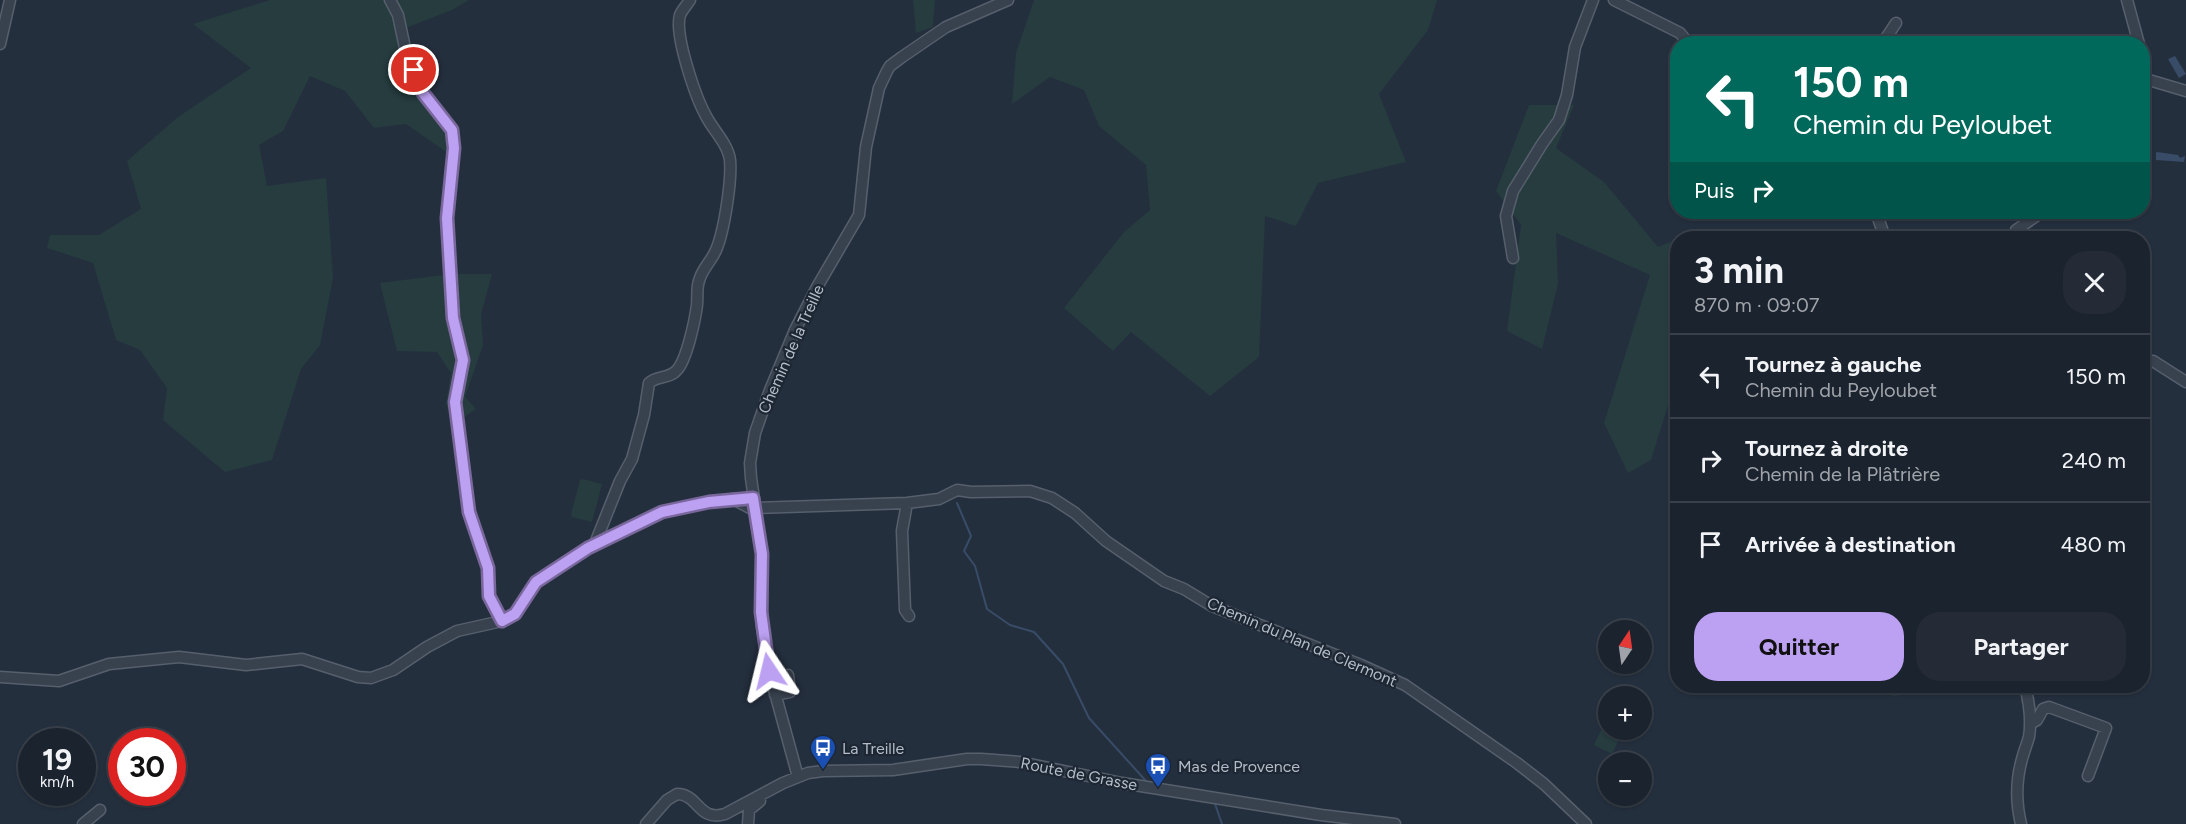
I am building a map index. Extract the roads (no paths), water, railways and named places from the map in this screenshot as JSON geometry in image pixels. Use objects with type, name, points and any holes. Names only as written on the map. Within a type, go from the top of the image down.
[{"type":"street","points":[[0,44],[10,0]]},
{"type":"street","points":[[390,0],[398,15],[405,48],[423,93],[452,130],[454,148],[447,218],[453,318],[463,360],[455,402],[469,512],[488,568],[489,596],[502,621]]},
{"type":"street","points":[[594,546],[620,481],[632,459],[644,415],[649,383],[656,378],[672,375],[681,363],[693,325],[699,278],[716,250],[725,214],[729,175],[728,155],[706,116],[687,70],[684,53],[679,21],[682,11],[690,0]]},
{"type":"street","name":"Chemin de la Treille","points":[[798,777],[775,695],[762,626],[762,554],[750,478],[755,432],[795,330],[859,215],[866,147],[879,88],[887,71],[902,57],[946,27],[1008,0]]},
{"type":"street","points":[[1513,258],[1506,216],[1513,191],[1559,120],[1567,95],[1575,47],[1588,7],[1593,0]]},
{"type":"street","points":[[1614,0],[1682,36]]},
{"type":"street","points":[[2127,0],[2137,36]]},
{"type":"street","points":[[1887,36],[1896,23]]},
{"type":"street","points":[[2150,80],[2186,91]]},
{"type":"street","points":[[2016,230],[2032,219]]},
{"type":"street","points":[[2153,361],[2186,382]]},
{"type":"street","points":[[737,499],[750,478]]},
{"type":"street","name":"Chemin du Plan de Clermont","points":[[754,503],[907,503],[939,499],[957,490],[971,492],[1030,491],[1052,498],[1075,513],[1106,541],[1164,581],[1212,606],[1361,665],[1405,685],[1517,763],[1544,784],[1586,824]]},
{"type":"street","points":[[0,677],[59,681],[109,664],[179,657],[246,665],[302,658],[358,677],[371,678],[393,670],[427,647],[457,631],[502,621],[515,614],[536,582],[594,546],[662,512],[709,502],[737,499],[750,508],[754,503]]},
{"type":"street","points":[[907,503],[903,531],[905,610],[909,616]]},
{"type":"street","points":[[775,695],[790,692],[788,675]]},
{"type":"street","points":[[2021,824],[2017,799],[2018,780],[2021,760],[2029,738],[2030,724],[2026,693]]},
{"type":"street","points":[[2030,724],[2037,720],[2043,709],[2049,707],[2106,728],[2088,776]]},
{"type":"street","name":"Route de Grasse","points":[[646,824],[667,800],[676,794],[689,798],[712,816],[725,814],[798,777],[823,771],[893,770],[967,759],[1002,759],[1122,783],[1321,815],[1395,824]]},
{"type":"street","points":[[748,824],[750,810],[765,798],[770,790]]},
{"type":"street","points":[[83,824],[100,810]]},
{"type":"water","points":[[2175,56],[2186,74],[2179,78],[2168,59]]},
{"type":"water","points":[[2157,152],[2178,155],[2180,158],[2185,156],[2184,162],[2156,160]]},
{"type":"waterway","points":[[957,503],[971,536],[964,551],[975,566],[987,609],[1010,625],[1034,632],[1063,664],[1089,718],[1146,781]]},
{"type":"waterway","points":[[1215,804],[1222,824]]},
{"type":"place","name":"La Treille","points":[[823,771]]},
{"type":"place","name":"Mas de Provence","points":[[1158,789]]}]
